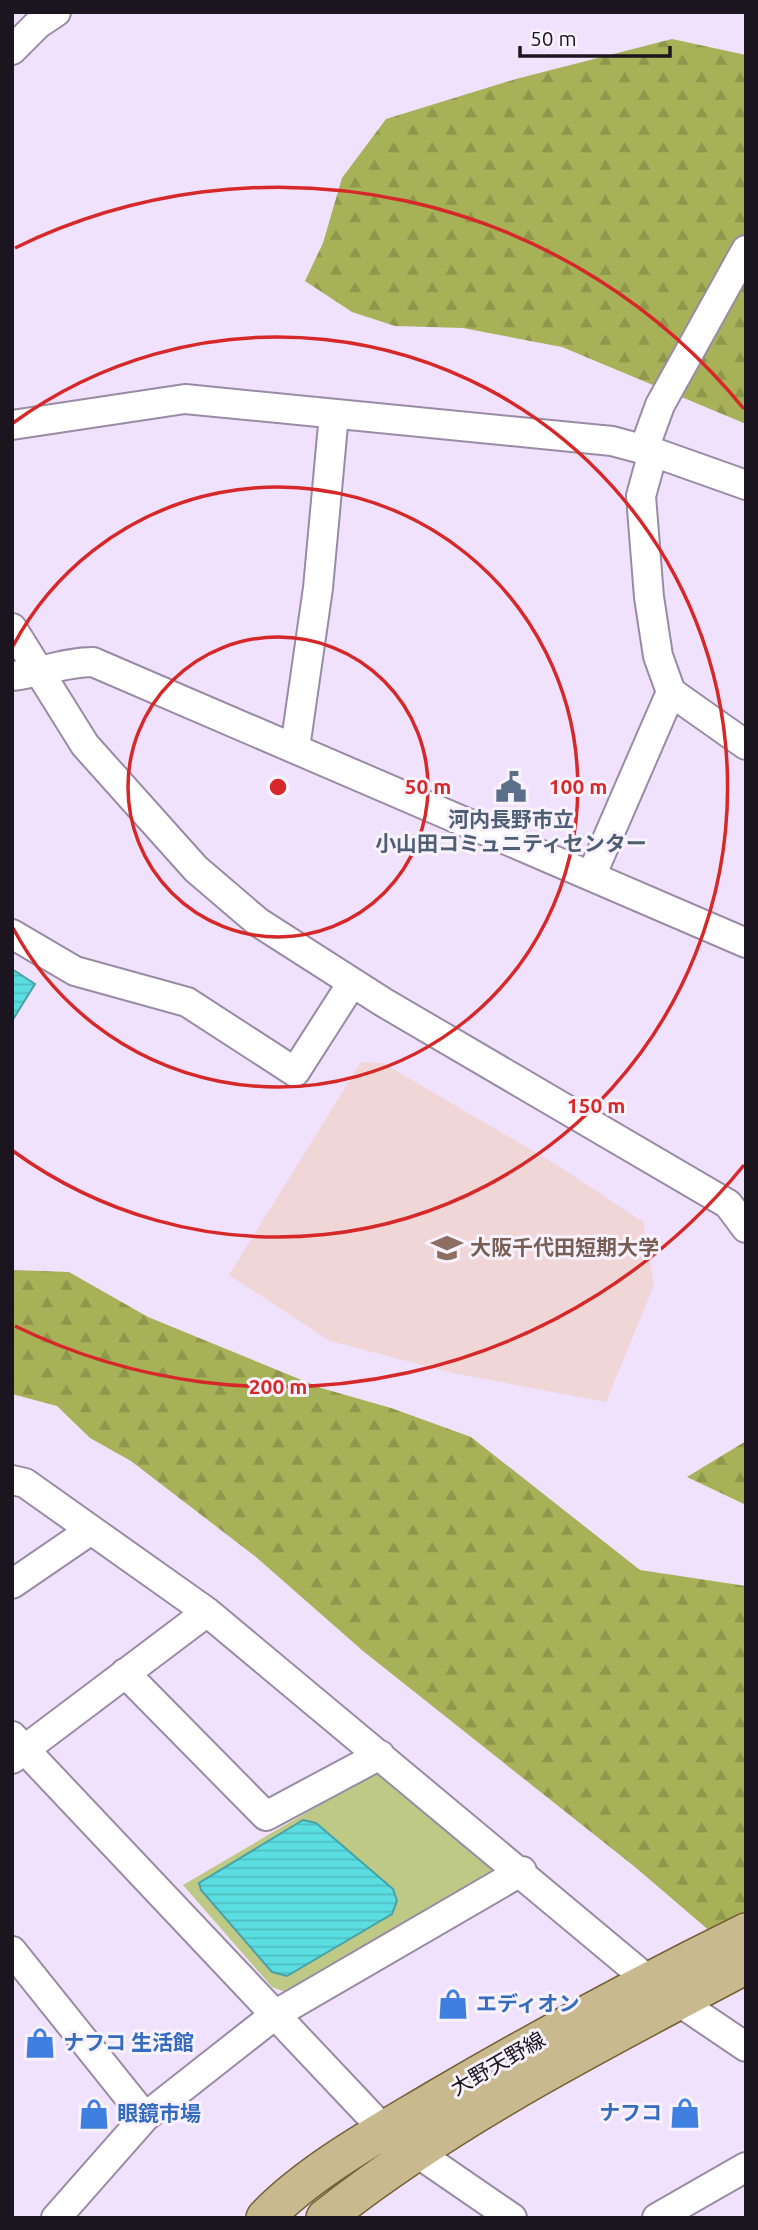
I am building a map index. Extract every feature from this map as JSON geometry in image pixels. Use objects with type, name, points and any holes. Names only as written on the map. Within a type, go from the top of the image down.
[{"type":"main road","name":"大野天野線","points":[[324,2218],[398,2140],[648,1980],[746,1932]]},
{"type":"main road","name":"大野天野線","points":[[265,2218],[281,2201],[398,2140],[569,2060],[746,1965]]},
{"type":"street","points":[[12,50],[38,24],[56,12]]},
{"type":"street","points":[[746,250],[660,405],[648,451],[641,496],[648,584],[658,656],[671,692],[746,745]]},
{"type":"street","points":[[12,425],[185,399],[612,441],[746,485]]},
{"type":"street","points":[[295,748],[318,588],[334,414]]},
{"type":"street","points":[[12,628],[25,675],[85,746],[197,869],[258,922],[352,983],[727,1204],[746,1228]]},
{"type":"street","points":[[25,675],[66,662],[93,662],[592,874],[746,943]]},
{"type":"street","points":[[592,874],[671,692]]},
{"type":"street","points":[[12,934],[75,971],[187,1002],[295,1072],[352,983]]},
{"type":"street","points":[[12,1480],[25,1483],[207,1612],[522,1871],[648,1980]]},
{"type":"street","points":[[12,1584],[91,1530]]},
{"type":"street","points":[[207,1612],[125,1673],[16,1748],[398,2140],[512,2218]]},
{"type":"street","points":[[125,1673],[266,1816],[380,1755]]},
{"type":"street","points":[[56,2218],[145,2117],[276,2014],[522,1871]]},
{"type":"street","points":[[12,1951],[145,2117]]},
{"type":"street","points":[[678,2001],[746,2047]]},
{"type":"street","points":[[657,2218],[746,2167]]},
{"type":"shaded area","points":[[12,969],[35,984],[12,1021]]},
{"type":"shaded area","name":"大阪千代田短期大学","points":[[361,1062],[383,1063],[557,1165],[643,1222],[654,1285],[606,1402],[453,1373],[330,1341],[229,1275]]},
{"type":"shaded area","points":[[374,1773],[389,1773],[493,1861],[492,1879],[285,1992],[272,1987],[183,1885]]},
{"type":"shaded area","points":[[303,1820],[316,1823],[393,1889],[397,1901],[392,1914],[287,1976],[272,1972],[201,1890],[199,1883]]},
{"type":"green space","points":[[672,39],[746,55],[746,424],[562,347],[463,328],[395,326],[352,312],[305,281],[323,243],[342,178],[386,119],[516,79]]},
{"type":"green space","points":[[12,1270],[69,1272],[148,1317],[321,1388],[391,1408],[471,1437],[640,1570],[746,1586],[746,1962],[635,1867],[363,1651],[256,1557],[131,1461],[90,1438],[57,1406],[12,1394]]},
{"type":"green space","points":[[746,1441],[746,1505],[687,1477]]},
{"type":"place","name":"河内長野市立 小山田コミュニティセンター","points":[[511,787]]},
{"type":"place","name":"大阪千代田短期大学","points":[[447,1248]]},
{"type":"place","name":"エディオン","points":[[453,2004]]},
{"type":"place","name":"ナフコ 生活館","points":[[40,2043]]},
{"type":"place","name":"ナフコ","points":[[685,2113]]},
{"type":"place","name":"眼鏡市場","points":[[94,2114]]}]
